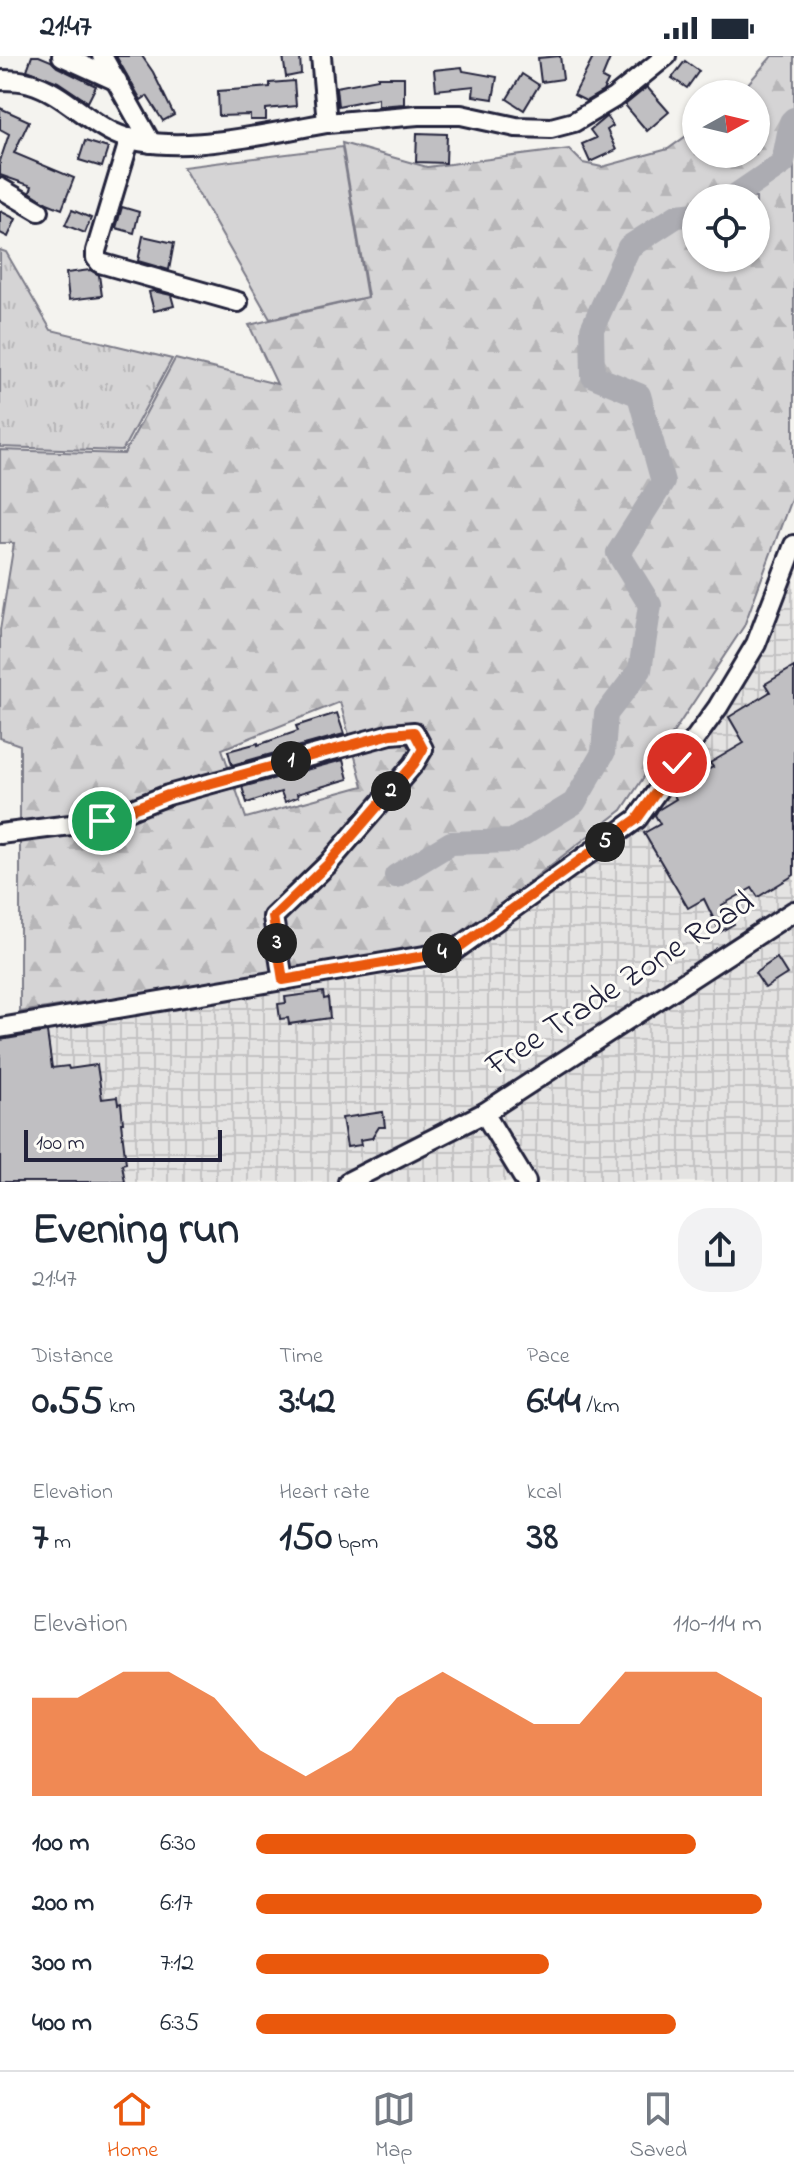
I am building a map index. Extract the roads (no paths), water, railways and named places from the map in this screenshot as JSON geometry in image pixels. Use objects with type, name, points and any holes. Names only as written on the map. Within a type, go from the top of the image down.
[{"type":"street","points":[[62,56],[117,81]]},
{"type":"street","points":[[102,56],[151,143]]},
{"type":"street","points":[[321,56],[327,123]]},
{"type":"street","points":[[0,80],[28,82],[46,88],[115,134],[151,143],[200,143],[327,123],[418,115],[461,115],[516,127],[551,128],[574,122],[614,98],[666,56]]},
{"type":"street","points":[[130,138],[96,258],[100,263],[238,302]]},
{"type":"street","points":[[0,188],[39,211]]},
{"type":"street","points":[[0,1028],[454,951],[637,819],[718,707],[756,644],[794,545]]},
{"type":"street","points":[[0,834],[102,821],[168,795],[391,734],[414,732],[423,749],[414,764],[328,864],[273,917],[283,980]]},
{"type":"street","name":"Free Trade Zone Road","points":[[348,1182],[484,1113],[794,911]]},
{"type":"street","name":"Free Trade Zone Road","points":[[484,1113],[526,1182]]},
{"type":"waterway","points":[[752,184],[783,163],[794,119]]},
{"type":"waterway","points":[[396,876],[451,843],[512,841],[574,803],[603,753],[606,714],[640,670],[650,605],[618,553],[663,482],[639,395],[593,376],[592,329],[629,247],[682,215]]}]
